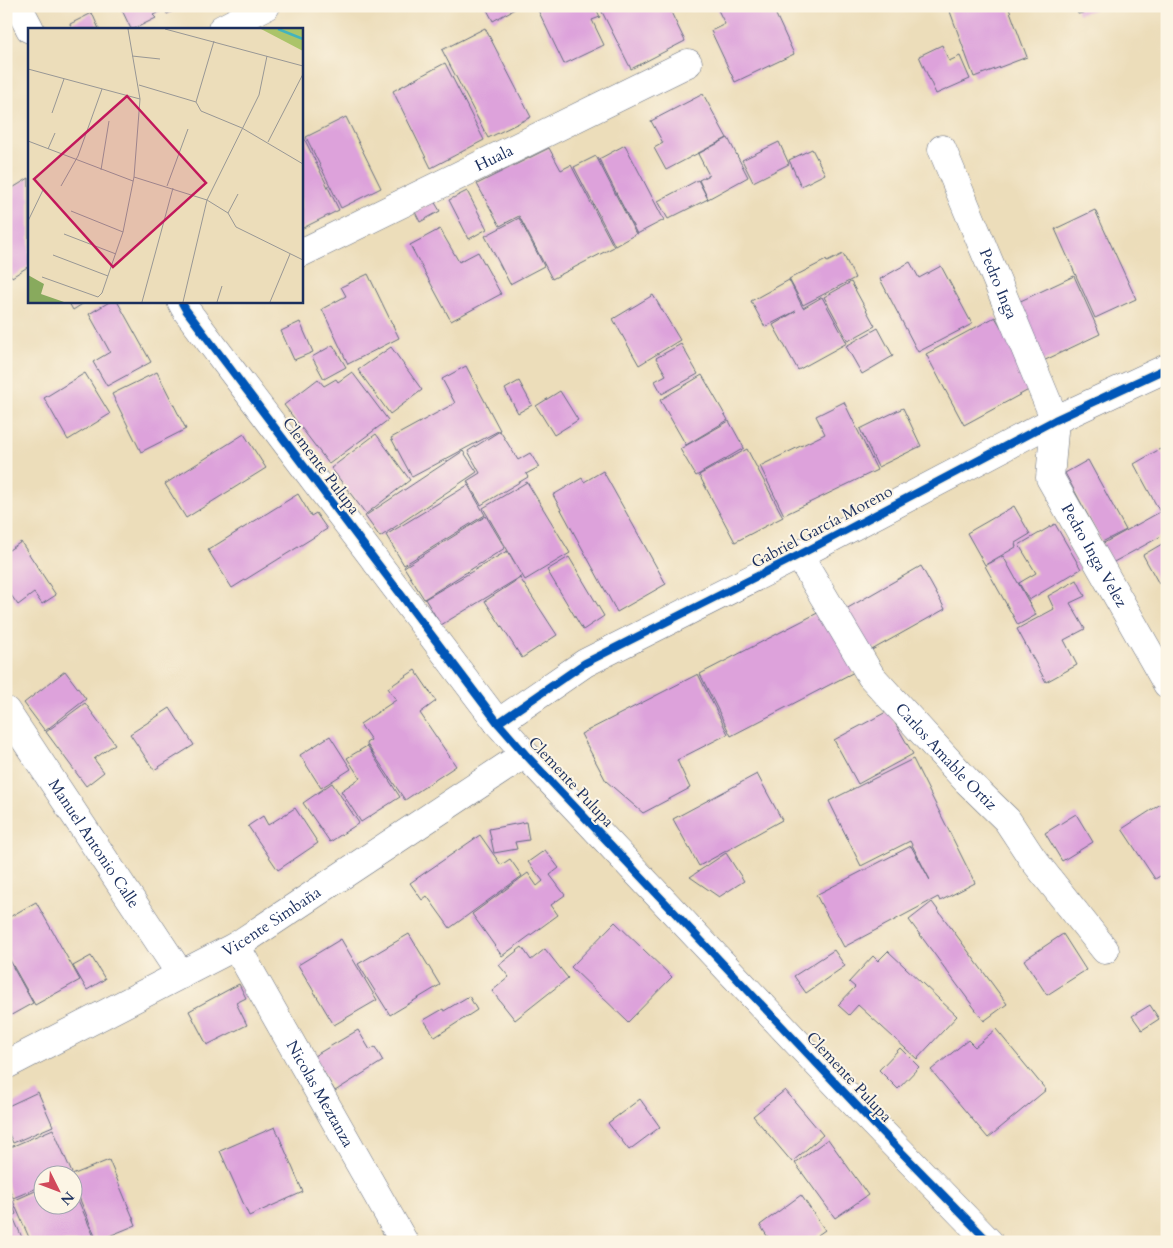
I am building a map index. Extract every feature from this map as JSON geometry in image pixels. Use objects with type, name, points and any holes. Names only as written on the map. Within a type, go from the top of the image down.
[{"type":"street","points":[[18,6],[29,28]]},
{"type":"street","points":[[224,28],[266,6]]},
{"type":"street","name":"Huala","points":[[302,253],[688,63]]},
{"type":"street","name":"Pedro Inga","points":[[942,149],[1055,420]]},
{"type":"street","name":"Clemente Pulupa","points":[[190,304],[498,723],[525,754],[873,1123],[989,1242]]},
{"type":"street","name":"Gabriel García Moreno","points":[[498,723],[585,663],[799,556],[1055,420],[1167,368]]},
{"type":"street","name":"Pedro Inga Velez","points":[[1055,420],[1050,478],[1167,684]]},
{"type":"street","name":"Carlos Amable Ortiz","points":[[799,556],[871,676],[966,780],[1007,820],[1032,858],[1105,950]]},
{"type":"street","name":"Manuel Antonio Calle","points":[[6,711],[181,975]]},
{"type":"street","name":"Vicente Simbaña","points":[[6,1065],[236,946],[525,754]]},
{"type":"street","name":"Nicolas Meztanza","points":[[236,946],[404,1242]]},
{"type":"building","points":[[120,6],[161,6],[163,10],[153,15],[156,18],[136,28],[131,28]]},
{"type":"building","points":[[164,6],[184,6],[167,14]]},
{"type":"building","points":[[485,6],[520,6],[493,21]]},
{"type":"building","points":[[536,6],[595,6],[600,17],[592,20],[604,45],[564,64]]},
{"type":"building","points":[[599,6],[668,6],[685,41],[631,69]]},
{"type":"building","points":[[716,6],[772,6],[794,54],[735,82],[711,31],[725,24]]},
{"type":"building","points":[[948,6],[1008,6],[1027,57],[974,77]]},
{"type":"building","points":[[1076,6],[1105,6],[1105,7],[1078,14]]},
{"type":"building","points":[[92,13],[99,28],[72,28],[70,24]]},
{"type":"building","points":[[485,28],[531,117],[488,138],[442,50]]},
{"type":"building","points":[[942,45],[949,61],[960,56],[970,79],[936,94],[919,56]]},
{"type":"building","points":[[445,63],[484,140],[431,168],[393,91]]},
{"type":"building","points":[[703,94],[727,138],[666,170],[654,148],[663,143],[651,121]]},
{"type":"building","points":[[346,117],[381,188],[341,208],[306,137]]},
{"type":"building","points":[[304,138],[339,210],[302,228],[302,139]]},
{"type":"building","points":[[728,138],[748,177],[708,199],[699,180],[709,175],[698,154]]},
{"type":"building","points":[[779,142],[789,164],[753,182],[742,160]]},
{"type":"building","points":[[625,145],[664,220],[637,234],[599,159]]},
{"type":"building","points":[[549,148],[561,170],[571,165],[614,247],[552,279],[519,216],[500,226],[477,184]]},
{"type":"building","points":[[812,149],[825,174],[801,186],[789,160]]},
{"type":"building","points":[[596,156],[636,234],[615,246],[574,167]]},
{"type":"building","points":[[28,179],[28,267],[12,277],[6,267],[6,192]]},
{"type":"building","points":[[698,180],[708,199],[668,219],[658,201]]},
{"type":"building","points":[[467,191],[487,229],[469,239],[449,200]]},
{"type":"building","points":[[434,201],[440,211],[420,222],[415,212]]},
{"type":"building","points":[[1095,210],[1136,299],[1095,318],[1055,229]]},
{"type":"building","points":[[519,218],[544,266],[510,284],[485,236]]},
{"type":"building","points":[[440,229],[459,262],[478,252],[501,294],[451,321],[410,245]]},
{"type":"building","points":[[843,254],[855,278],[803,305],[789,279],[826,260],[827,262]]},
{"type":"building","points":[[910,262],[919,278],[941,266],[972,324],[918,352],[880,279]]},
{"type":"building","points":[[368,274],[399,338],[348,364],[322,309],[346,296],[341,287]]},
{"type":"building","points":[[1074,276],[1100,334],[1039,363],[1012,305]]},
{"type":"building","points":[[789,280],[803,308],[822,297],[847,343],[798,370],[773,325],[796,311],[765,327],[751,301]]},
{"type":"building","points":[[851,282],[875,326],[848,341],[824,297]]},
{"type":"building","points":[[653,295],[680,340],[639,365],[613,319]]},
{"type":"building","points":[[69,302],[85,302],[73,310]]},
{"type":"building","points":[[109,302],[118,302],[151,362],[107,386],[93,362],[110,352],[89,314]]},
{"type":"building","points":[[995,317],[1036,386],[964,425],[926,354]]},
{"type":"building","points":[[300,322],[313,352],[294,360],[281,331]]},
{"type":"building","points":[[878,328],[893,356],[862,374],[846,346]]},
{"type":"building","points":[[681,344],[698,374],[662,394],[655,381],[666,375],[656,358]]},
{"type":"building","points":[[333,345],[346,367],[324,379],[312,357]]},
{"type":"building","points":[[391,347],[422,390],[390,414],[358,370]]},
{"type":"building","points":[[466,366],[500,430],[412,477],[391,438],[455,403],[442,379]]},
{"type":"building","points":[[157,372],[186,429],[141,452],[112,394]]},
{"type":"building","points":[[352,372],[388,420],[329,464],[284,405],[318,379],[324,386],[336,379],[338,382]]},
{"type":"building","points":[[85,373],[110,414],[68,440],[44,398]]},
{"type":"building","points":[[702,375],[728,420],[686,445],[660,400]]},
{"type":"building","points":[[519,381],[532,405],[518,413],[505,389]]},
{"type":"building","points":[[560,391],[578,420],[554,435],[536,406]]},
{"type":"building","points":[[844,402],[877,470],[784,515],[760,466],[825,434],[816,416]]},
{"type":"building","points":[[903,408],[921,446],[878,467],[860,429]]},
{"type":"building","points":[[729,421],[744,448],[696,476],[680,449]]},
{"type":"building","points":[[500,431],[518,460],[530,453],[539,467],[526,474],[528,477],[481,505],[467,481],[480,473],[468,451]]},
{"type":"building","points":[[244,434],[266,468],[186,518],[165,484]]},
{"type":"building","points":[[376,434],[410,480],[366,514],[331,468]]},
{"type":"building","points":[[747,449],[783,517],[735,542],[699,475]]},
{"type":"building","points":[[1160,449],[1167,461],[1167,533],[1112,563],[1102,544],[1160,512],[1134,464]]},
{"type":"building","points":[[463,451],[477,472],[380,537],[365,516]]},
{"type":"building","points":[[1088,460],[1126,530],[1102,542],[1065,473]]},
{"type":"building","points":[[603,471],[666,584],[617,612],[553,495],[582,478],[584,482]]},
{"type":"building","points":[[527,482],[570,553],[525,580],[483,508]]},
{"type":"building","points":[[468,485],[485,515],[404,565],[386,535]]},
{"type":"building","points":[[298,494],[311,516],[316,513],[327,529],[232,588],[208,550]]},
{"type":"building","points":[[1014,506],[1030,534],[1015,543],[1016,547],[985,565],[967,533]]},
{"type":"building","points":[[486,516],[505,548],[424,599],[404,567]]},
{"type":"building","points":[[1055,524],[1081,569],[1029,600],[1019,583],[1036,573],[1019,545]]},
{"type":"building","points":[[1167,541],[1167,579],[1159,584],[1143,555]]},
{"type":"building","points":[[21,542],[56,595],[42,604],[34,593],[18,605],[6,588],[6,552]]},
{"type":"building","points":[[507,551],[522,576],[441,625],[425,599]]},
{"type":"building","points":[[1003,556],[1036,615],[1018,625],[985,566]]},
{"type":"building","points":[[569,557],[604,616],[583,630],[547,570]]},
{"type":"building","points":[[921,566],[945,609],[870,651],[846,609]]},
{"type":"building","points":[[520,578],[557,635],[522,658],[485,601]]},
{"type":"building","points":[[1077,580],[1085,596],[1070,603],[1085,629],[1064,640],[1077,665],[1046,682],[1017,629],[1054,609],[1048,596]]},
{"type":"building","points":[[829,607],[860,669],[731,736],[700,674]]},
{"type":"building","points":[[415,670],[436,701],[420,713],[456,766],[405,800],[366,743],[371,740],[360,724],[396,700],[388,688]]},
{"type":"building","points":[[65,671],[86,699],[45,731],[24,703]]},
{"type":"building","points":[[698,674],[728,734],[677,760],[690,788],[643,813],[606,781],[581,734]]},
{"type":"building","points":[[85,703],[115,744],[94,759],[104,772],[86,786],[46,732]]},
{"type":"building","points":[[170,708],[194,745],[154,770],[130,734]]},
{"type":"building","points":[[888,711],[913,754],[858,784],[834,740]]},
{"type":"building","points":[[330,736],[351,769],[321,788],[300,755]]},
{"type":"building","points":[[367,746],[400,797],[361,822],[341,791],[360,778],[347,758]]},
{"type":"building","points":[[913,759],[975,883],[940,901],[938,897],[844,947],[816,895],[911,846],[930,880],[910,841],[861,866],[829,801]]},
{"type":"building","points":[[757,774],[782,820],[699,866],[673,819]]},
{"type":"building","points":[[332,783],[359,823],[330,842],[303,803]]},
{"type":"building","points":[[1167,800],[1167,872],[1155,879],[1122,829]]},
{"type":"building","points":[[295,808],[318,843],[278,870],[248,826],[263,816],[268,825]]},
{"type":"building","points":[[1076,814],[1093,842],[1062,861],[1045,833]]},
{"type":"building","points":[[526,822],[529,840],[515,842],[517,849],[494,853],[489,829]]},
{"type":"building","points":[[480,835],[501,865],[510,859],[522,876],[450,928],[427,896],[422,900],[410,883]]},
{"type":"building","points":[[545,850],[559,868],[550,875],[565,895],[551,905],[558,915],[502,956],[472,914],[528,873],[537,886],[543,881],[528,862]]},
{"type":"building","points":[[726,853],[744,881],[719,897],[690,877]]},
{"type":"building","points":[[36,902],[80,980],[35,1005],[6,953],[6,919]]},
{"type":"building","points":[[932,902],[1007,1004],[984,1021],[909,920]]},
{"type":"building","points":[[615,922],[672,977],[628,1022],[571,967]]},
{"type":"building","points":[[409,934],[440,985],[390,1015],[358,964]]},
{"type":"building","points":[[1063,934],[1086,970],[1047,995],[1024,960]]},
{"type":"building","points":[[341,939],[377,1000],[334,1025],[298,965]]},
{"type":"building","points":[[522,947],[531,960],[545,949],[568,978],[515,1020],[492,991],[509,977],[499,965]]},
{"type":"building","points":[[834,950],[845,966],[806,993],[794,976]]},
{"type":"building","points":[[888,951],[957,1016],[917,1059],[858,1005],[849,1015],[838,1005],[855,987],[849,982],[873,956],[878,961]]},
{"type":"building","points":[[6,955],[33,1003],[6,1018]]},
{"type":"building","points":[[91,956],[105,979],[87,990],[73,966]]},
{"type":"building","points":[[239,984],[246,998],[236,1003],[247,1025],[207,1045],[189,1011]]},
{"type":"building","points":[[469,996],[477,1010],[435,1037],[424,1020]]},
{"type":"building","points":[[1150,1005],[1159,1019],[1142,1030],[1132,1016]]},
{"type":"building","points":[[996,1029],[1046,1090],[988,1138],[931,1070],[968,1040],[975,1047]]},
{"type":"building","points":[[358,1030],[370,1050],[375,1047],[383,1061],[335,1091],[314,1056]]},
{"type":"building","points":[[900,1048],[919,1067],[898,1089],[879,1070]]},
{"type":"building","points":[[785,1090],[823,1135],[792,1162],[753,1116]]},
{"type":"building","points":[[38,1092],[53,1126],[13,1143],[6,1128],[6,1107]]},
{"type":"building","points":[[640,1099],[660,1127],[629,1150],[608,1123]]},
{"type":"building","points":[[275,1127],[303,1192],[249,1216],[220,1151]]},
{"type":"building","points":[[53,1129],[69,1166],[32,1166],[32,1190],[13,1198],[6,1181],[6,1149]]},
{"type":"building","points":[[828,1139],[868,1195],[835,1218],[795,1163]]},
{"type":"building","points":[[109,1160],[136,1225],[97,1241],[82,1204],[82,1171]]},
{"type":"building","points":[[32,1192],[32,1216],[82,1216],[82,1209],[95,1239],[89,1242],[31,1242],[13,1201]]},
{"type":"building","points":[[801,1195],[825,1230],[808,1242],[771,1242],[760,1225]]},
{"type":"building","points":[[9,1196],[16,1214],[6,1219],[6,1197]]},
{"type":"building","points":[[13,1217],[24,1242],[6,1242],[6,1220]]},
{"type":"cycle path","points":[[182,302],[498,723],[525,754],[873,1123],[989,1242]]},
{"type":"cycle path","points":[[498,723],[585,663],[799,555],[1055,420],[1167,368]]}]
